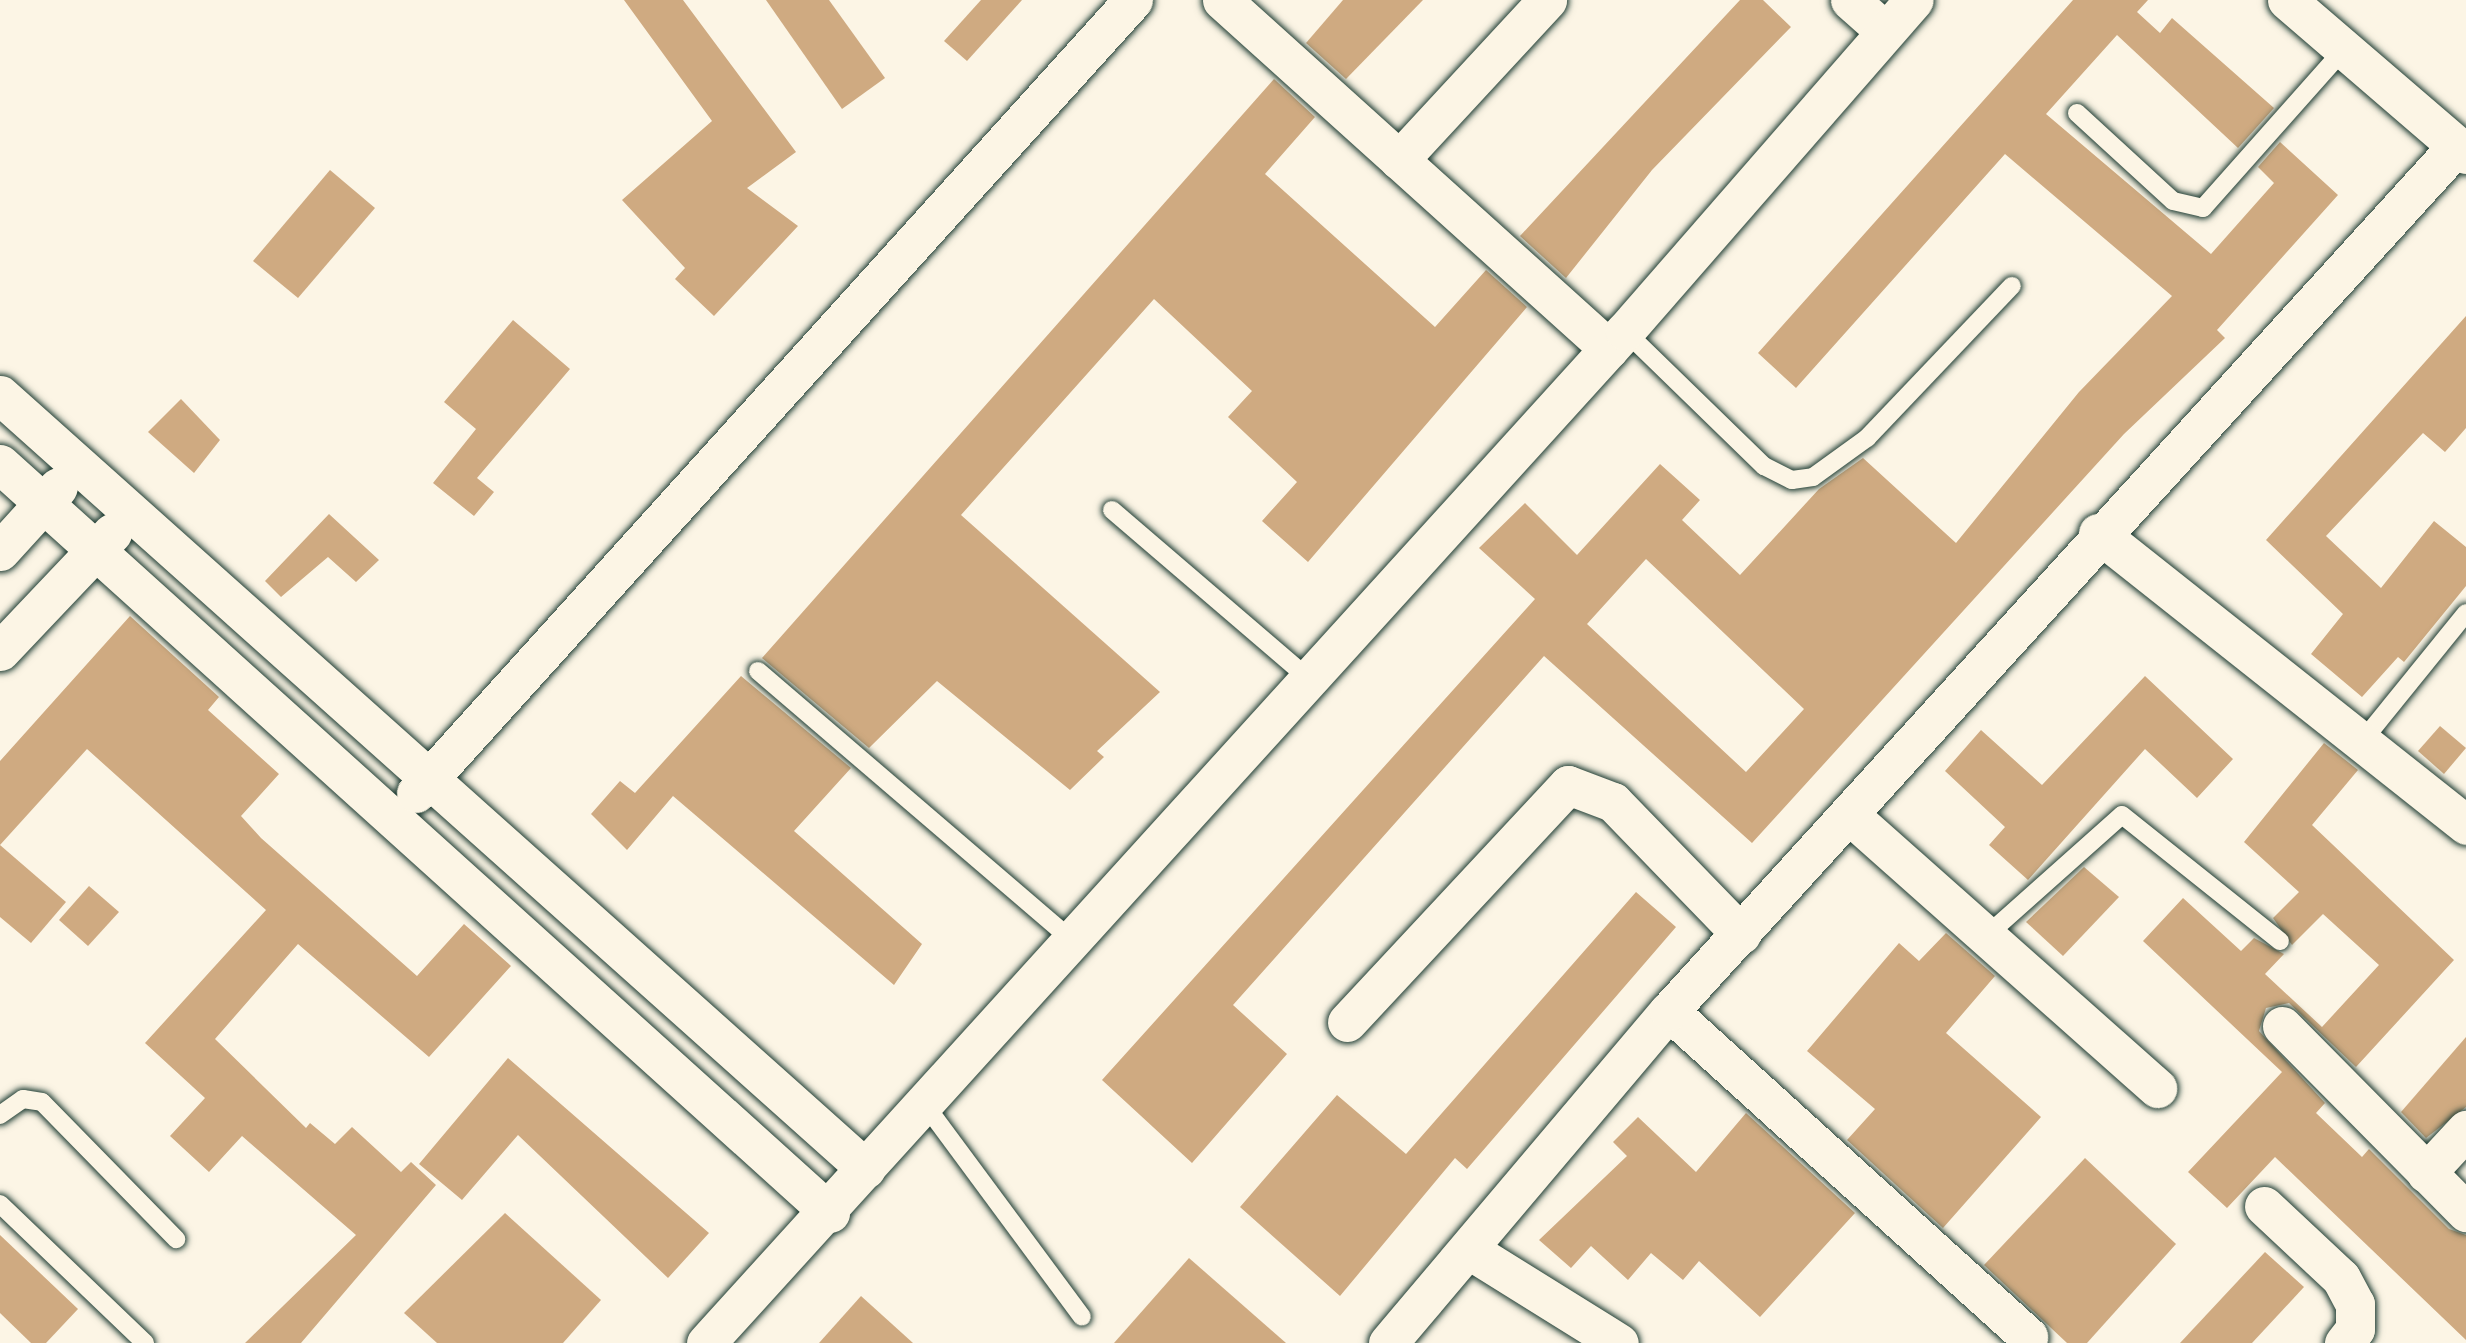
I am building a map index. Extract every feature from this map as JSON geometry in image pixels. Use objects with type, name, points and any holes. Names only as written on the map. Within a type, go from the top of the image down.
[{"type":"street","points":[[397,815],[1133,0]]},
{"type":"street","points":[[1222,0],[1399,160],[1617,340]]},
{"type":"street","points":[[1399,160],[1547,0]]},
{"type":"street","points":[[1850,0],[1885,31]]},
{"type":"street","points":[[706,1343],[830,1214],[1071,939],[1617,340],[1914,0]]},
{"type":"street","points":[[1388,1343],[1471,1251],[1669,1011],[1853,818],[2098,533],[2462,150],[2287,0]]},
{"type":"street","points":[[0,395],[433,774],[866,1168]]},
{"type":"street","points":[[0,464],[397,815],[830,1214]]},
{"type":"street","points":[[0,551],[78,465]]},
{"type":"street","points":[[0,651],[130,512]]},
{"type":"street","points":[[2098,533],[2364,739],[2466,825]]},
{"type":"street","points":[[1347,1022],[1568,785],[1613,802],[1741,934]]},
{"type":"street","points":[[1853,818],[2157,1088]]},
{"type":"street","points":[[1669,1011],[2028,1337]]},
{"type":"street","points":[[2282,1027],[2466,1211]]},
{"type":"street","points":[[2426,1172],[2466,1130]]},
{"type":"street","points":[[2264,1206],[2341,1278],[2355,1304],[2355,1329],[2344,1343]]},
{"type":"street","points":[[1471,1251],[1619,1343]]},
{"type":"lane","points":[[2077,113],[2173,201],[2203,208],[2344,48]]},
{"type":"lane","points":[[1617,340],[1764,466],[1792,481],[1813,476],[1867,438],[2012,286]]},
{"type":"lane","points":[[1112,510],[1308,677]]},
{"type":"lane","points":[[2364,739],[2466,613]]},
{"type":"lane","points":[[758,671],[1071,939]]},
{"type":"lane","points":[[1984,938],[2122,815],[2280,941]]},
{"type":"lane","points":[[0,1115],[23,1099],[42,1102],[176,1239]]},
{"type":"lane","points":[[926,1106],[1082,1317]]},
{"type":"lane","points":[[0,1204],[145,1343]]},
{"type":"building","points":[[624,0],[683,0],[796,152],[747,188],[798,226],[714,316],[675,279],[685,268],[622,200],[712,121]]},
{"type":"building","points":[[766,0],[829,0],[885,78],[842,109]]},
{"type":"building","points":[[981,0],[1022,0],[967,61],[944,41]]},
{"type":"building","points":[[1343,0],[1423,0],[1346,79],[1306,43]]},
{"type":"building","points":[[1740,0],[1763,0],[1791,27],[1652,170],[1566,278],[1520,236]]},
{"type":"building","points":[[2073,0],[2148,0],[2137,12],[2160,33],[2172,18],[2274,108],[2238,148],[2117,35],[2046,114],[2211,254],[2274,183],[2258,167],[2280,142],[2338,195],[2217,330],[2225,338],[2124,434],[1752,843],[1544,656],[1233,1005],[1287,1054],[1192,1163],[1102,1080],[1535,599],[1479,548],[1525,503],[1577,555],[1660,464],[1700,500],[1682,520],[1740,575],[1819,489],[1863,458],[1956,543],[2079,392],[2172,296],[2005,154],[1796,388],[1758,353]],"holes":[[[1646,559],[1804,709],[1746,772],[1587,624]]]},
{"type":"building","points":[[1274,79],[1315,117],[1265,174],[1435,327],[1486,270],[1527,307],[1308,562],[1262,521],[1297,482],[1228,417],[1252,391],[1154,299],[961,515],[1160,692],[1097,751],[1104,757],[1070,790],[937,681],[869,748],[762,658]]},
{"type":"building","points":[[330,170],[375,208],[298,298],[253,261]]},
{"type":"building","points":[[2466,316],[2466,428],[2445,452],[2423,433],[2326,536],[2381,588],[2434,521],[2466,547],[2466,586],[2404,662],[2398,657],[2362,697],[2311,654],[2343,614],[2266,540]]},
{"type":"building","points":[[513,320],[570,369],[477,478],[494,492],[474,516],[433,483],[476,429],[444,402]]},
{"type":"building","points":[[181,399],[220,440],[194,473],[148,432]]},
{"type":"building","points":[[329,514],[379,560],[356,582],[328,557],[281,597],[265,581]]},
{"type":"building","points":[[130,616],[219,697],[208,710],[279,774],[241,816],[261,838],[417,976],[464,924],[511,966],[429,1057],[298,944],[215,1039],[306,1128],[310,1123],[335,1144],[352,1127],[401,1172],[411,1162],[436,1185],[301,1343],[245,1343],[356,1235],[242,1136],[209,1172],[170,1136],[205,1098],[145,1043],[266,910],[87,749],[0,845],[0,761]]},
{"type":"building","points":[[741,676],[851,768],[794,831],[922,944],[894,985],[673,796],[627,850],[591,814],[620,781],[635,793]]},
{"type":"building","points":[[2145,676],[2233,759],[2197,798],[2145,749],[2028,880],[1989,845],[2005,827],[1945,771],[1981,730],[2042,785]]},
{"type":"building","points":[[2440,726],[2466,748],[2444,774],[2418,751]]},
{"type":"building","points":[[2324,743],[2358,770],[2312,825],[2454,960],[2356,1067],[2289,1003],[2266,1008],[2259,1031],[2325,1103],[2316,1113],[2362,1157],[2369,1149],[2449,1229],[2466,1235],[2466,1340],[2275,1157],[2227,1208],[2188,1172],[2282,1072],[2143,941],[2183,898],[2241,951],[2254,938],[2284,954],[2265,974],[2322,1027],[2379,965],[2323,914],[2292,945],[2273,918],[2299,892],[2244,842]]},
{"type":"building","points":[[0,845],[66,902],[31,943],[0,917]]},
{"type":"building","points":[[2084,867],[2119,897],[2063,956],[2026,922]]},
{"type":"building","points":[[89,886],[119,912],[88,946],[59,920]]},
{"type":"building","points":[[1636,892],[1676,927],[1467,1169],[1455,1158],[1340,1296],[1240,1207],[1337,1095],[1406,1154]]},
{"type":"building","points":[[1946,933],[1995,976],[1946,1033],[2041,1117],[1943,1228],[1847,1140],[1875,1109],[1807,1051],[1899,943],[1919,961]]},
{"type":"building","points":[[2466,1037],[2466,1107],[2426,1138],[2401,1112]]},
{"type":"building","points":[[508,1058],[709,1233],[668,1278],[518,1135],[462,1200],[419,1164]]},
{"type":"building","points":[[1746,1113],[1855,1213],[1760,1317],[1699,1261],[1683,1280],[1651,1253],[1628,1280],[1591,1246],[1571,1268],[1539,1240],[1627,1156],[1613,1142],[1638,1117],[1696,1172]]},
{"type":"building","points":[[2085,1158],[2176,1244],[2087,1343],[2067,1343],[1984,1265]]},
{"type":"building","points":[[505,1213],[601,1300],[563,1343],[437,1343],[404,1313]]},
{"type":"building","points":[[0,1235],[78,1309],[46,1343],[31,1343],[0,1313]]},
{"type":"building","points":[[2265,1252],[2304,1287],[2252,1343],[2180,1343]]},
{"type":"building","points":[[1189,1258],[1286,1343],[1114,1343]]},
{"type":"building","points":[[861,1296],[913,1343],[819,1343]]}]
